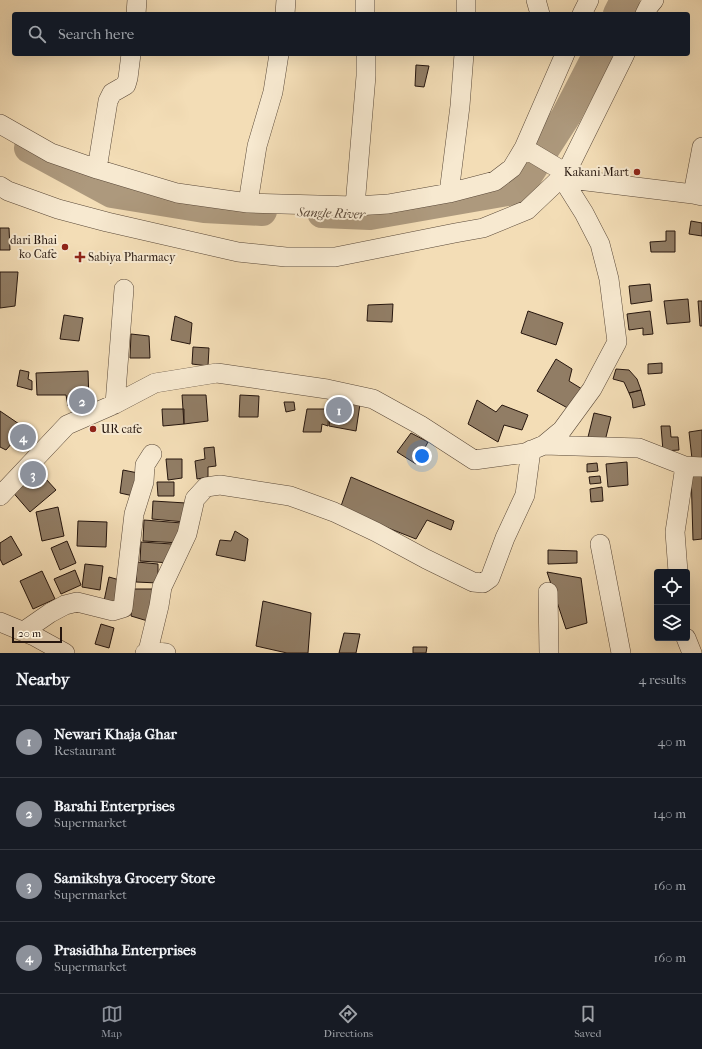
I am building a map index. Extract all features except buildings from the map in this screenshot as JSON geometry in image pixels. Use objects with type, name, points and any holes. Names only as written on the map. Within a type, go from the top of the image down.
[{"type":"street","points":[[136,12],[137,0]]},
{"type":"street","points":[[285,12],[286,0]]},
{"type":"street","points":[[365,0],[365,12]]},
{"type":"street","points":[[466,0],[466,12]]},
{"type":"street","points":[[536,0],[539,12]]},
{"type":"street","points":[[583,12],[588,0]]},
{"type":"street","points":[[646,12],[654,0]]},
{"type":"street","points":[[98,169],[108,101],[112,93],[126,84],[131,56]]},
{"type":"street","points":[[248,203],[257,146],[273,92],[279,56]]},
{"type":"street","points":[[355,206],[366,76],[366,56]]},
{"type":"street","points":[[449,193],[460,106],[464,56]]},
{"type":"street","points":[[551,56],[556,74]]},
{"type":"street","points":[[0,124],[51,153],[177,193],[248,203],[355,206],[388,204],[449,193],[495,181],[512,168],[528,150],[564,56]]},
{"type":"street","points":[[0,186],[8,191],[58,208],[107,222],[238,252],[286,257],[335,258],[455,232],[483,228],[527,210],[561,172],[624,56]]},
{"type":"street","points":[[528,150],[561,172],[698,195],[702,147]]},
{"type":"street","points":[[153,652],[162,587],[187,534],[194,499],[206,487],[220,485],[290,496],[334,512],[376,532],[426,560],[473,582],[483,583],[490,578],[505,538],[525,495],[537,448],[562,430],[592,389],[617,342],[609,279],[600,244],[561,172]]},
{"type":"street","points":[[115,404],[124,289]]},
{"type":"street","points":[[4,483],[67,425],[115,404],[155,383],[217,373],[327,389],[373,399],[420,425],[474,460],[518,454],[537,448],[639,448],[693,467],[675,532],[678,569]]},
{"type":"street","points":[[24,631],[50,613],[65,605],[77,602],[112,611],[123,608],[134,514],[144,482],[145,466],[152,454]]},
{"type":"street","points":[[600,544],[621,653]]},
{"type":"street","points":[[548,592],[549,653]]},
{"type":"street","points":[[0,622],[24,631],[65,653]]},
{"type":"street","points":[[687,641],[692,653]]},
{"type":"waterway","name":"Sangle River","points":[[619,12],[625,0]]},
{"type":"waterway","name":"Sangle River","points":[[322,213],[370,215],[519,189],[566,116],[597,56]]},
{"type":"waterway","name":"Sangle River","points":[[29,148],[112,193],[204,208],[262,211]]},
{"type":"place","name":"Kakani Mart","points":[[637,172]]},
{"type":"place","name":"dari Bhai ko Cafe","points":[[65,247]]},
{"type":"place","name":"Sabiya Pharmacy","points":[[80,257]]},
{"type":"place","name":"Barahi Enterprises","points":[[82,401]]},
{"type":"place","name":"Newari Khaja Ghar","points":[[339,410]]},
{"type":"place","name":"UR cafe","points":[[93,429]]},
{"type":"place","name":"Prasidhha Enterprises","points":[[23,437]]},
{"type":"place","name":"Samikshya Grocery Store","points":[[33,474]]}]
